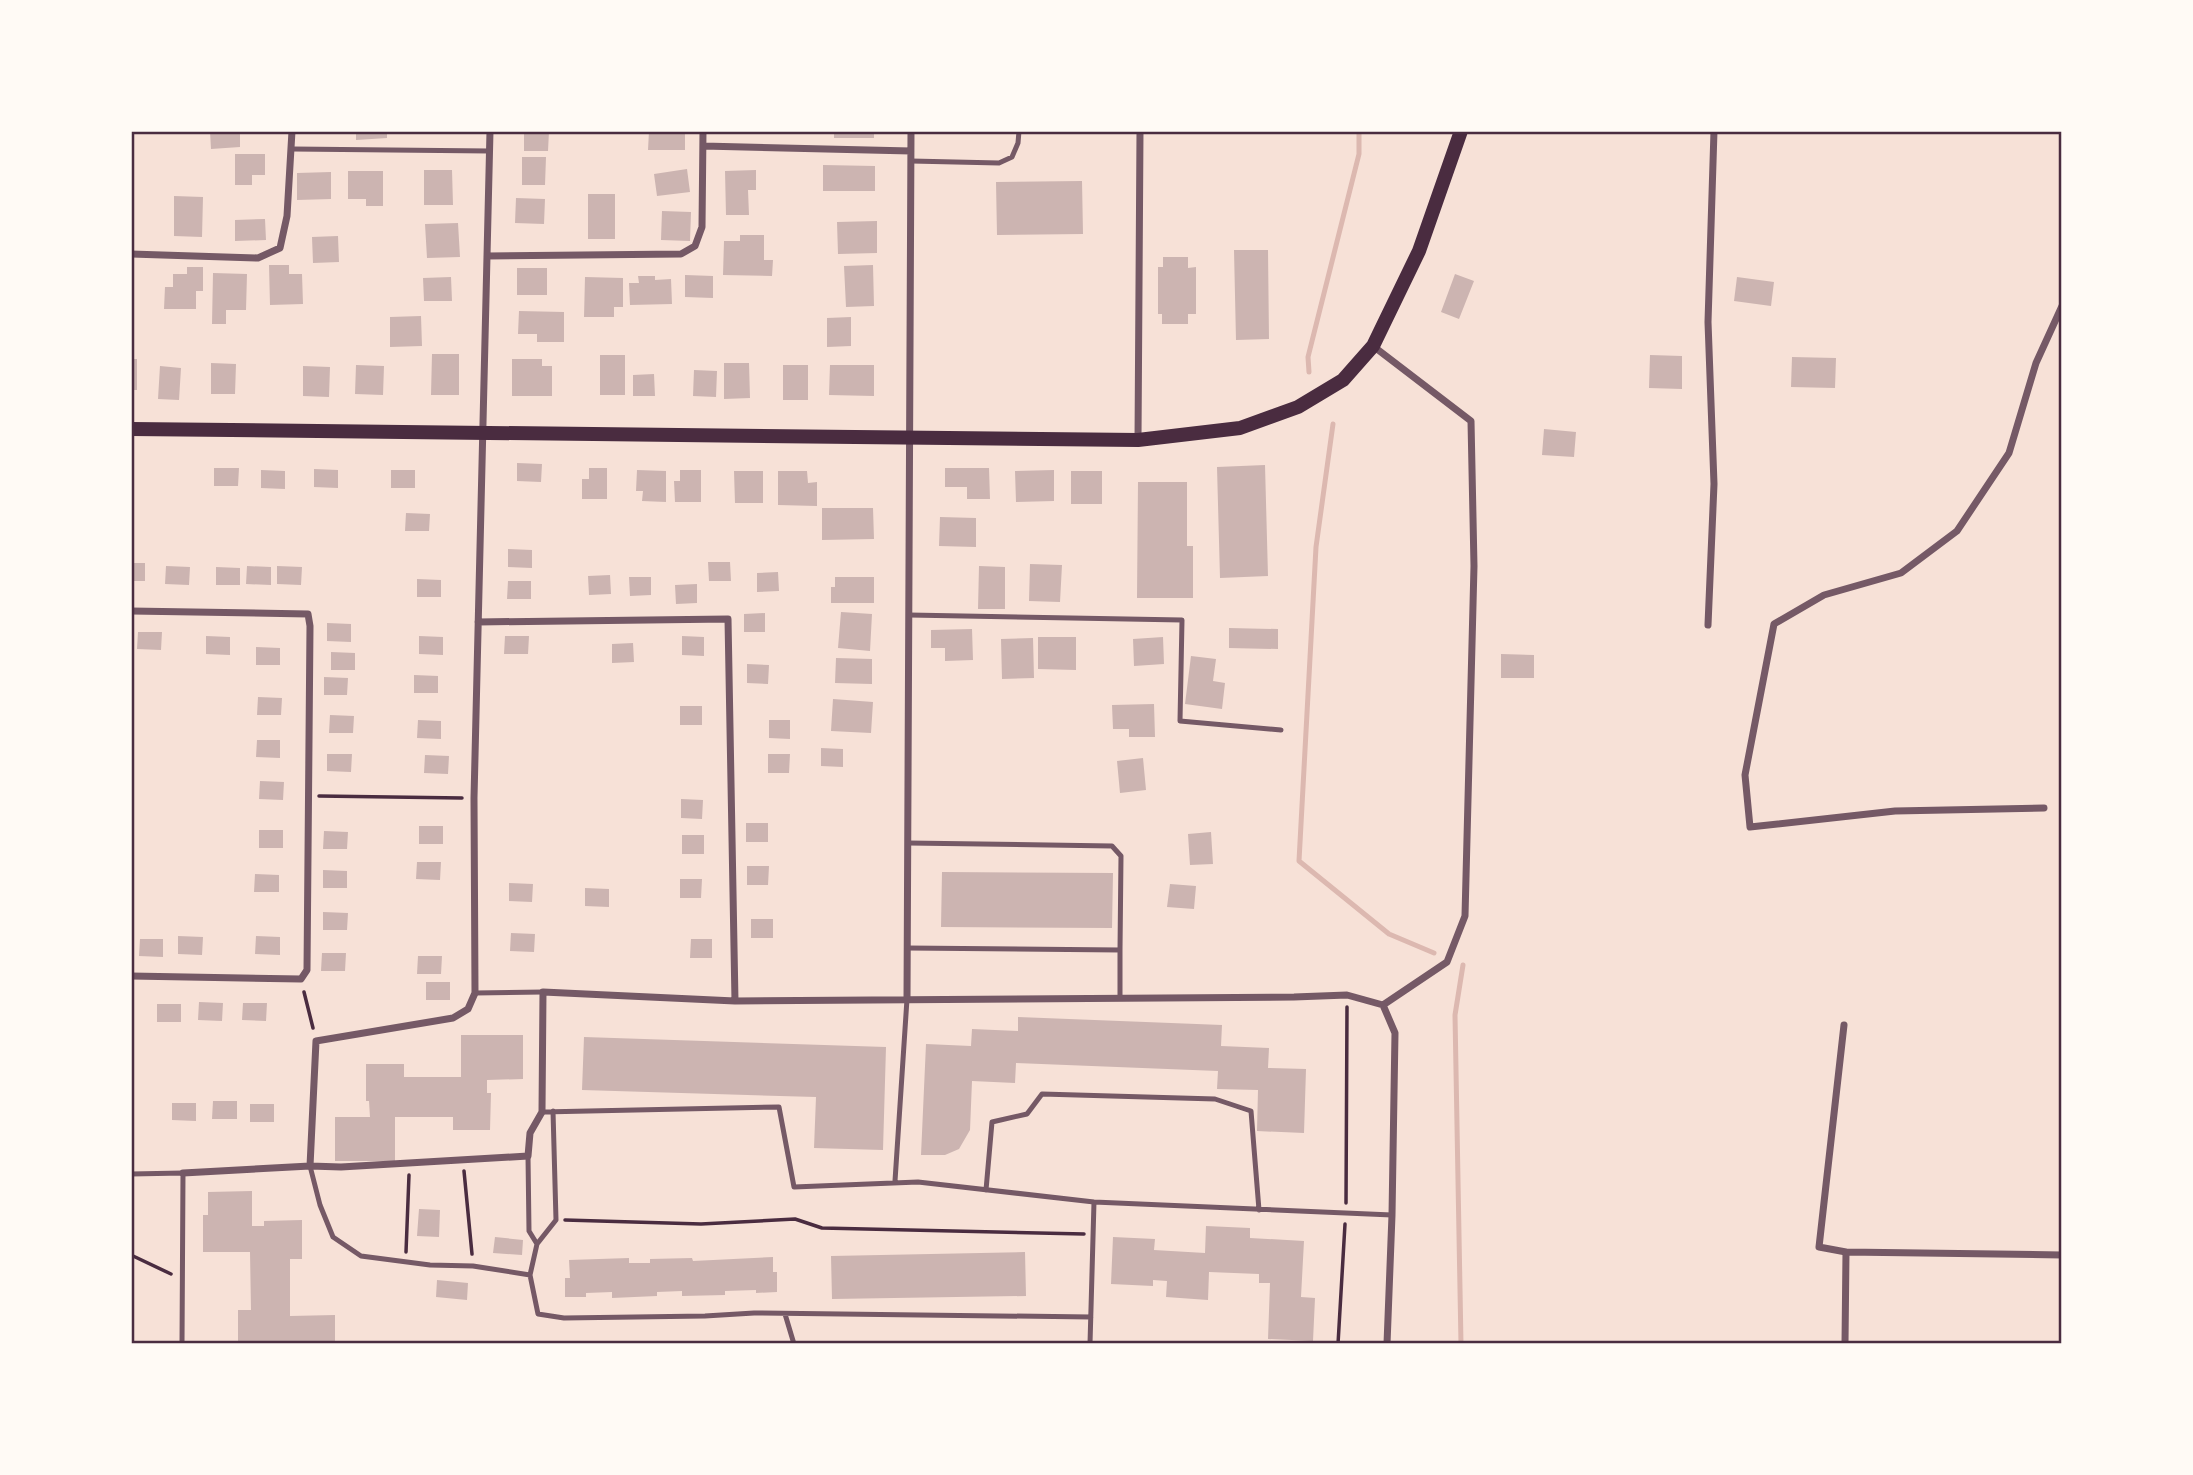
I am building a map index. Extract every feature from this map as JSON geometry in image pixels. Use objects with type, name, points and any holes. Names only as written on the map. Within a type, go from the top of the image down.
[{"type":"main road","points":[[131,429],[1138,440],[1240,428],[1298,407],[1343,380],[1373,346],[1419,251],[1461,131]]},
{"type":"street","points":[[131,254],[258,258],[280,248],[287,216],[292,131]]},
{"type":"street","points":[[310,1166],[316,1041],[453,1018],[468,1009],[475,993],[474,798],[490,131]]},
{"type":"street","points":[[487,256],[681,254],[695,246],[702,227],[703,131]]},
{"type":"street","points":[[907,999],[911,131]]},
{"type":"street","points":[[1138,440],[1140,131]]},
{"type":"street","points":[[1708,625],[1714,484],[1708,322],[1714,131]]},
{"type":"street","points":[[703,146],[911,151]]},
{"type":"street","points":[[2044,808],[1895,811],[1750,827],[1745,775],[1774,624],[1824,594],[1901,573],[1957,531],[2009,453],[2036,363],[2062,306]]},
{"type":"street","points":[[183,1173],[528,1156],[530,1133],[542,1112],[543,992],[735,1001],[1347,995],[1383,1005],[1447,962],[1465,916],[1474,553],[1471,421],[1373,346]]},
{"type":"street","points":[[131,611],[308,614],[310,625],[307,970],[301,979],[131,976]]},
{"type":"street","points":[[478,622],[728,619],[735,1001]]},
{"type":"street","points":[[1383,1005],[1395,1033],[1387,1344]]},
{"type":"street","points":[[1844,1025],[1819,1247],[1846,1252],[2062,1255]]},
{"type":"street","points":[[1845,1344],[1846,1252]]},
{"type":"lane","points":[[911,161],[999,163],[1012,157],[1018,143],[1018,131]]},
{"type":"lane","points":[[293,149],[489,150]]},
{"type":"lane","points":[[909,615],[1182,620],[1180,721],[1281,730]]},
{"type":"lane","points":[[908,843],[1112,846],[1121,856],[1120,998]]},
{"type":"lane","points":[[907,948],[1120,950]]},
{"type":"lane","points":[[475,993],[543,992]]},
{"type":"lane","points":[[895,1181],[907,999]]},
{"type":"lane","points":[[986,1190],[992,1122],[1027,1114],[1042,1094],[1214,1099],[1251,1111],[1259,1210]]},
{"type":"lane","points":[[542,1112],[779,1107],[794,1187],[918,1182],[1094,1202],[1392,1215]]},
{"type":"lane","points":[[553,1111],[556,1220],[537,1244],[530,1275],[538,1314],[564,1318],[785,1314],[1091,1317]]},
{"type":"lane","points":[[528,1156],[529,1231],[537,1244]]},
{"type":"lane","points":[[310,1166],[320,1205],[333,1237],[361,1256],[430,1265],[473,1266],[530,1275]]},
{"type":"lane","points":[[131,1174],[183,1173],[182,1344]]},
{"type":"lane","points":[[1090,1344],[1094,1202]]},
{"type":"lane","points":[[785,1314],[794,1344]]},
{"type":"path","points":[[310,796],[474,798]]},
{"type":"path","points":[[301,979],[316,1041]]},
{"type":"path","points":[[1338,1344],[1346,1214],[1347,995]]},
{"type":"path","points":[[463,1160],[473,1266]]},
{"type":"path","points":[[406,1262],[409,1163]]},
{"type":"path","points":[[556,1220],[701,1224],[795,1219],[822,1228],[1093,1235]]},
{"type":"path","points":[[131,1255],[182,1279]]},
{"type":"building","points":[[210,131],[240,131],[240,147],[211,149]]},
{"type":"building","points":[[356,131],[387,131],[387,138],[356,140]]},
{"type":"building","points":[[524,131],[549,131],[548,151],[524,151]]},
{"type":"building","points":[[649,131],[685,131],[685,150],[648,150]]},
{"type":"building","points":[[834,131],[874,131],[874,138],[834,138]]},
{"type":"building","points":[[235,154],[265,154],[265,175],[252,175],[252,185],[235,185]]},
{"type":"building","points":[[522,157],[546,157],[545,185],[522,185]]},
{"type":"building","points":[[823,165],[875,166],[875,191],[823,191]]},
{"type":"building","points":[[687,169],[690,192],[657,196],[654,174]]},
{"type":"building","points":[[424,170],[452,170],[453,205],[424,205]]},
{"type":"building","points":[[756,170],[756,190],[748,190],[749,215],[726,215],[725,171]]},
{"type":"building","points":[[348,171],[383,171],[383,206],[366,206],[366,199],[348,199]]},
{"type":"building","points":[[331,172],[331,199],[297,200],[297,173]]},
{"type":"building","points":[[1082,181],[1083,234],[997,235],[996,182]]},
{"type":"building","points":[[588,194],[615,194],[615,239],[588,239]]},
{"type":"building","points":[[174,196],[203,197],[202,237],[174,236]]},
{"type":"building","points":[[516,198],[545,199],[544,224],[515,223]]},
{"type":"building","points":[[662,211],[691,212],[690,241],[661,240]]},
{"type":"building","points":[[265,219],[266,240],[235,241],[235,220]]},
{"type":"building","points":[[877,221],[877,253],[838,254],[837,222]]},
{"type":"building","points":[[458,223],[460,257],[427,258],[425,224]]},
{"type":"building","points":[[740,235],[764,235],[764,260],[773,260],[772,276],[723,275],[724,241],[740,241]]},
{"type":"building","points":[[338,236],[339,262],[313,263],[312,237]]},
{"type":"building","points":[[1234,250],[1268,250],[1269,339],[1236,340]]},
{"type":"building","points":[[1163,257],[1188,257],[1188,268],[1196,267],[1196,314],[1188,314],[1188,324],[1162,324],[1162,314],[1158,314],[1158,267],[1163,267]]},
{"type":"building","points":[[269,265],[289,265],[289,274],[302,274],[303,304],[270,305]]},
{"type":"building","points":[[873,265],[874,306],[846,307],[844,266]]},
{"type":"building","points":[[187,267],[203,267],[203,291],[196,291],[196,309],[164,309],[165,287],[173,287],[173,274],[187,274]]},
{"type":"building","points":[[517,268],[547,268],[547,295],[517,295]]},
{"type":"building","points":[[213,273],[247,274],[246,310],[226,310],[226,324],[212,324]]},
{"type":"building","points":[[1455,274],[1474,281],[1459,319],[1441,312]]},
{"type":"building","points":[[685,275],[713,276],[713,298],[685,297]]},
{"type":"building","points":[[638,276],[655,276],[655,280],[671,279],[672,304],[630,305],[629,283],[639,283]]},
{"type":"building","points":[[451,277],[452,301],[424,301],[423,278]]},
{"type":"building","points":[[585,277],[623,278],[623,307],[614,307],[614,317],[584,317]]},
{"type":"building","points":[[1737,277],[1774,282],[1771,306],[1734,301]]},
{"type":"building","points":[[519,311],[564,312],[564,342],[537,342],[537,334],[518,334]]},
{"type":"building","points":[[421,316],[422,346],[390,347],[390,317]]},
{"type":"building","points":[[851,317],[851,346],[827,347],[827,318]]},
{"type":"building","points":[[432,354],[459,354],[459,395],[431,395]]},
{"type":"building","points":[[600,355],[625,355],[625,395],[600,395]]},
{"type":"building","points":[[1650,355],[1682,356],[1682,389],[1649,388]]},
{"type":"building","points":[[1792,357],[1836,358],[1835,388],[1791,387]]},
{"type":"building","points":[[131,359],[137,359],[137,390],[131,390]]},
{"type":"building","points":[[512,359],[542,359],[542,366],[552,366],[552,396],[512,396]]},
{"type":"building","points":[[211,363],[236,364],[235,394],[211,394]]},
{"type":"building","points":[[724,363],[749,363],[750,398],[724,399]]},
{"type":"building","points":[[356,365],[384,366],[383,395],[355,394]]},
{"type":"building","points":[[783,365],[808,365],[808,400],[783,400]]},
{"type":"building","points":[[830,365],[874,365],[874,396],[829,395]]},
{"type":"building","points":[[160,366],[181,368],[179,400],[158,399]]},
{"type":"building","points":[[303,366],[330,367],[329,397],[303,396]]},
{"type":"building","points":[[694,370],[717,371],[716,397],[693,396]]},
{"type":"building","points":[[654,374],[655,396],[633,396],[633,375]]},
{"type":"building","points":[[1544,429],[1576,432],[1574,457],[1542,455]]},
{"type":"building","points":[[517,463],[542,464],[541,482],[517,481]]},
{"type":"building","points":[[1265,465],[1268,576],[1220,578],[1217,467]]},
{"type":"building","points":[[214,468],[239,468],[238,486],[214,486]]},
{"type":"building","points":[[589,468],[607,468],[607,499],[582,499],[582,479],[589,479]]},
{"type":"building","points":[[945,468],[989,468],[990,499],[967,499],[967,487],[945,487]]},
{"type":"building","points":[[314,469],[338,470],[338,488],[314,487]]},
{"type":"building","points":[[261,470],[285,471],[285,489],[261,488]]},
{"type":"building","points":[[391,470],[415,470],[415,488],[391,488]]},
{"type":"building","points":[[637,470],[666,471],[666,502],[642,501],[643,491],[636,491]]},
{"type":"building","points":[[680,470],[701,470],[701,502],[675,502],[674,481],[680,481]]},
{"type":"building","points":[[1054,470],[1054,501],[1016,502],[1015,471]]},
{"type":"building","points":[[734,471],[763,471],[763,503],[735,503]]},
{"type":"building","points":[[778,471],[807,471],[808,483],[817,482],[817,506],[778,505]]},
{"type":"building","points":[[1071,471],[1102,471],[1102,504],[1071,504]]},
{"type":"building","points":[[1138,482],[1187,482],[1187,546],[1193,546],[1193,598],[1137,598]]},
{"type":"building","points":[[822,508],[873,508],[874,539],[822,540]]},
{"type":"building","points":[[406,513],[430,514],[429,531],[405,531]]},
{"type":"building","points":[[940,517],[976,518],[976,547],[939,546]]},
{"type":"building","points":[[508,549],[532,550],[532,568],[508,567]]},
{"type":"building","points":[[708,562],[730,562],[731,581],[709,581]]},
{"type":"building","points":[[131,563],[145,563],[145,581],[131,581]]},
{"type":"building","points":[[1030,564],[1062,565],[1060,602],[1029,601]]},
{"type":"building","points":[[166,566],[190,567],[189,585],[165,584]]},
{"type":"building","points":[[247,566],[271,567],[271,585],[246,584]]},
{"type":"building","points":[[277,566],[302,567],[301,585],[277,584]]},
{"type":"building","points":[[979,566],[1005,567],[1005,609],[978,609]]},
{"type":"building","points":[[216,567],[240,568],[240,585],[216,585]]},
{"type":"building","points":[[778,572],[779,591],[757,592],[757,573]]},
{"type":"building","points":[[610,575],[611,594],[589,595],[588,576]]},
{"type":"building","points":[[629,577],[651,577],[651,595],[630,596]]},
{"type":"building","points":[[835,577],[874,577],[874,603],[831,603],[831,587],[835,587]]},
{"type":"building","points":[[417,579],[441,580],[441,597],[417,597]]},
{"type":"building","points":[[508,581],[531,581],[531,599],[507,599]]},
{"type":"building","points":[[697,584],[697,603],[676,604],[675,585]]},
{"type":"building","points":[[841,612],[872,614],[870,651],[838,648]]},
{"type":"building","points":[[765,613],[765,632],[744,632],[744,614]]},
{"type":"building","points":[[327,623],[351,624],[351,642],[327,641]]},
{"type":"building","points":[[1229,628],[1278,629],[1278,649],[1229,648]]},
{"type":"building","points":[[972,629],[973,660],[945,661],[945,648],[931,648],[931,630]]},
{"type":"building","points":[[138,632],[162,632],[161,650],[137,649]]},
{"type":"building","points":[[206,636],[230,637],[230,655],[206,654]]},
{"type":"building","points":[[419,636],[443,637],[443,655],[419,654]]},
{"type":"building","points":[[505,636],[529,636],[528,654],[504,654]]},
{"type":"building","points":[[682,636],[704,637],[704,656],[682,655]]},
{"type":"building","points":[[1038,637],[1076,637],[1076,670],[1038,669]]},
{"type":"building","points":[[1163,637],[1164,664],[1134,666],[1133,639]]},
{"type":"building","points":[[1033,638],[1034,678],[1002,679],[1001,639]]},
{"type":"building","points":[[633,643],[634,662],[612,663],[612,644]]},
{"type":"building","points":[[256,647],[280,648],[280,665],[256,665]]},
{"type":"building","points":[[331,652],[355,653],[355,670],[331,670]]},
{"type":"building","points":[[1501,654],[1534,655],[1534,678],[1501,678]]},
{"type":"building","points":[[1191,656],[1216,659],[1213,681],[1225,683],[1222,709],[1185,704]]},
{"type":"building","points":[[836,658],[872,659],[872,684],[835,683]]},
{"type":"building","points":[[747,664],[769,665],[768,684],[747,683]]},
{"type":"building","points":[[414,675],[438,676],[438,693],[414,693]]},
{"type":"building","points":[[324,677],[348,678],[347,695],[324,695]]},
{"type":"building","points":[[258,697],[282,698],[281,715],[257,715]]},
{"type":"building","points":[[833,699],[873,702],[871,733],[831,731]]},
{"type":"building","points":[[1154,704],[1155,737],[1129,737],[1129,729],[1113,729],[1112,705]]},
{"type":"building","points":[[680,706],[702,706],[702,725],[680,725]]},
{"type":"building","points":[[330,715],[354,716],[353,733],[329,733]]},
{"type":"building","points":[[418,720],[441,721],[441,739],[417,738]]},
{"type":"building","points":[[769,720],[790,720],[790,739],[769,738]]},
{"type":"building","points":[[257,740],[280,740],[280,758],[256,757]]},
{"type":"building","points":[[821,748],[843,749],[843,767],[821,766]]},
{"type":"building","points":[[327,754],[352,754],[351,772],[327,771]]},
{"type":"building","points":[[768,754],[790,754],[789,773],[768,773]]},
{"type":"building","points":[[425,755],[449,756],[448,774],[424,773]]},
{"type":"building","points":[[1143,758],[1146,790],[1120,793],[1117,761]]},
{"type":"building","points":[[260,781],[284,782],[283,800],[259,799]]},
{"type":"building","points":[[681,799],[703,800],[702,819],[681,818]]},
{"type":"building","points":[[746,823],[768,823],[768,842],[746,842]]},
{"type":"building","points":[[419,826],[443,826],[443,844],[419,844]]},
{"type":"building","points":[[259,830],[283,830],[283,848],[259,848]]},
{"type":"building","points":[[324,831],[348,832],[347,849],[323,849]]},
{"type":"building","points":[[1211,832],[1213,864],[1190,865],[1188,834]]},
{"type":"building","points":[[682,835],[704,835],[704,854],[682,854]]},
{"type":"building","points":[[417,862],[441,862],[440,880],[416,879]]},
{"type":"building","points":[[747,866],[769,866],[768,885],[747,885]]},
{"type":"building","points":[[323,870],[347,871],[347,888],[323,888]]},
{"type":"building","points":[[942,872],[1113,873],[1112,928],[941,927]]},
{"type":"building","points":[[255,874],[279,875],[279,892],[254,892]]},
{"type":"building","points":[[680,879],[702,879],[701,898],[680,898]]},
{"type":"building","points":[[509,883],[533,884],[532,902],[509,901]]},
{"type":"building","points":[[1170,884],[1196,886],[1194,909],[1167,907]]},
{"type":"building","points":[[585,888],[609,889],[609,907],[585,906]]},
{"type":"building","points":[[323,912],[348,913],[347,930],[323,930]]},
{"type":"building","points":[[751,919],[773,919],[773,938],[751,938]]},
{"type":"building","points":[[511,933],[535,934],[534,952],[510,951]]},
{"type":"building","points":[[178,936],[203,937],[202,955],[178,954]]},
{"type":"building","points":[[256,936],[280,937],[280,955],[255,954]]},
{"type":"building","points":[[140,939],[163,939],[163,957],[139,956]]},
{"type":"building","points":[[691,939],[712,939],[712,958],[690,958]]},
{"type":"building","points":[[322,953],[346,953],[345,971],[321,971]]},
{"type":"building","points":[[418,956],[442,956],[441,974],[417,974]]},
{"type":"building","points":[[426,982],[450,982],[450,1000],[426,1000]]},
{"type":"building","points":[[199,1002],[223,1003],[222,1021],[198,1020]]},
{"type":"building","points":[[243,1003],[267,1003],[266,1021],[242,1020]]},
{"type":"building","points":[[157,1004],[181,1004],[181,1022],[157,1022]]},
{"type":"building","points":[[1018,1017],[1222,1025],[1221,1046],[1269,1048],[1268,1068],[1306,1069],[1304,1133],[1257,1131],[1258,1090],[1217,1089],[1218,1071],[1016,1063],[1015,1083],[972,1081],[970,1130],[959,1149],[945,1155],[921,1155],[926,1044],[971,1046],[972,1029],[1018,1031]]},
{"type":"building","points":[[461,1035],[523,1035],[523,1079],[487,1080],[487,1093],[491,1093],[490,1130],[453,1130],[453,1117],[395,1117],[395,1161],[335,1161],[335,1117],[370,1117],[369,1101],[366,1101],[366,1064],[404,1064],[404,1077],[461,1077]]},
{"type":"building","points":[[584,1037],[886,1047],[883,1150],[814,1148],[816,1097],[582,1090]]},
{"type":"building","points":[[213,1101],[237,1101],[237,1119],[212,1119]]},
{"type":"building","points":[[172,1103],[196,1103],[196,1121],[172,1120]]},
{"type":"building","points":[[250,1104],[274,1104],[274,1122],[250,1122]]},
{"type":"building","points":[[252,1191],[252,1226],[264,1226],[264,1221],[302,1220],[302,1259],[290,1259],[290,1316],[335,1315],[335,1344],[238,1344],[238,1310],[251,1310],[250,1252],[203,1252],[203,1215],[208,1215],[208,1192]]},
{"type":"building","points":[[419,1209],[440,1210],[439,1237],[417,1236]]},
{"type":"building","points":[[1206,1226],[1250,1228],[1250,1238],[1304,1241],[1301,1297],[1315,1298],[1313,1341],[1268,1339],[1270,1283],[1259,1283],[1259,1274],[1209,1272],[1208,1300],[1166,1297],[1167,1281],[1153,1280],[1153,1286],[1111,1284],[1113,1237],[1155,1239],[1154,1250],[1205,1253]]},
{"type":"building","points":[[495,1237],[523,1240],[522,1255],[493,1253]]},
{"type":"building","points":[[1025,1252],[1026,1296],[832,1299],[831,1256]]},
{"type":"building","points":[[773,1257],[773,1272],[777,1272],[777,1292],[725,1291],[725,1295],[682,1296],[682,1291],[657,1292],[657,1296],[612,1298],[612,1292],[586,1293],[586,1297],[565,1297],[565,1278],[570,1278],[569,1260],[629,1258],[629,1263],[650,1263],[650,1259],[692,1258],[693,1261]]},
{"type":"building","points":[[437,1280],[468,1283],[467,1300],[436,1297]]},
{"type":"waterway","points":[[1309,372],[1308,357],[1359,154],[1359,131]]},
{"type":"waterway","points":[[1333,424],[1316,547],[1299,861],[1389,934],[1434,953]]},
{"type":"waterway","points":[[1461,1344],[1455,1015],[1463,965]]}]
